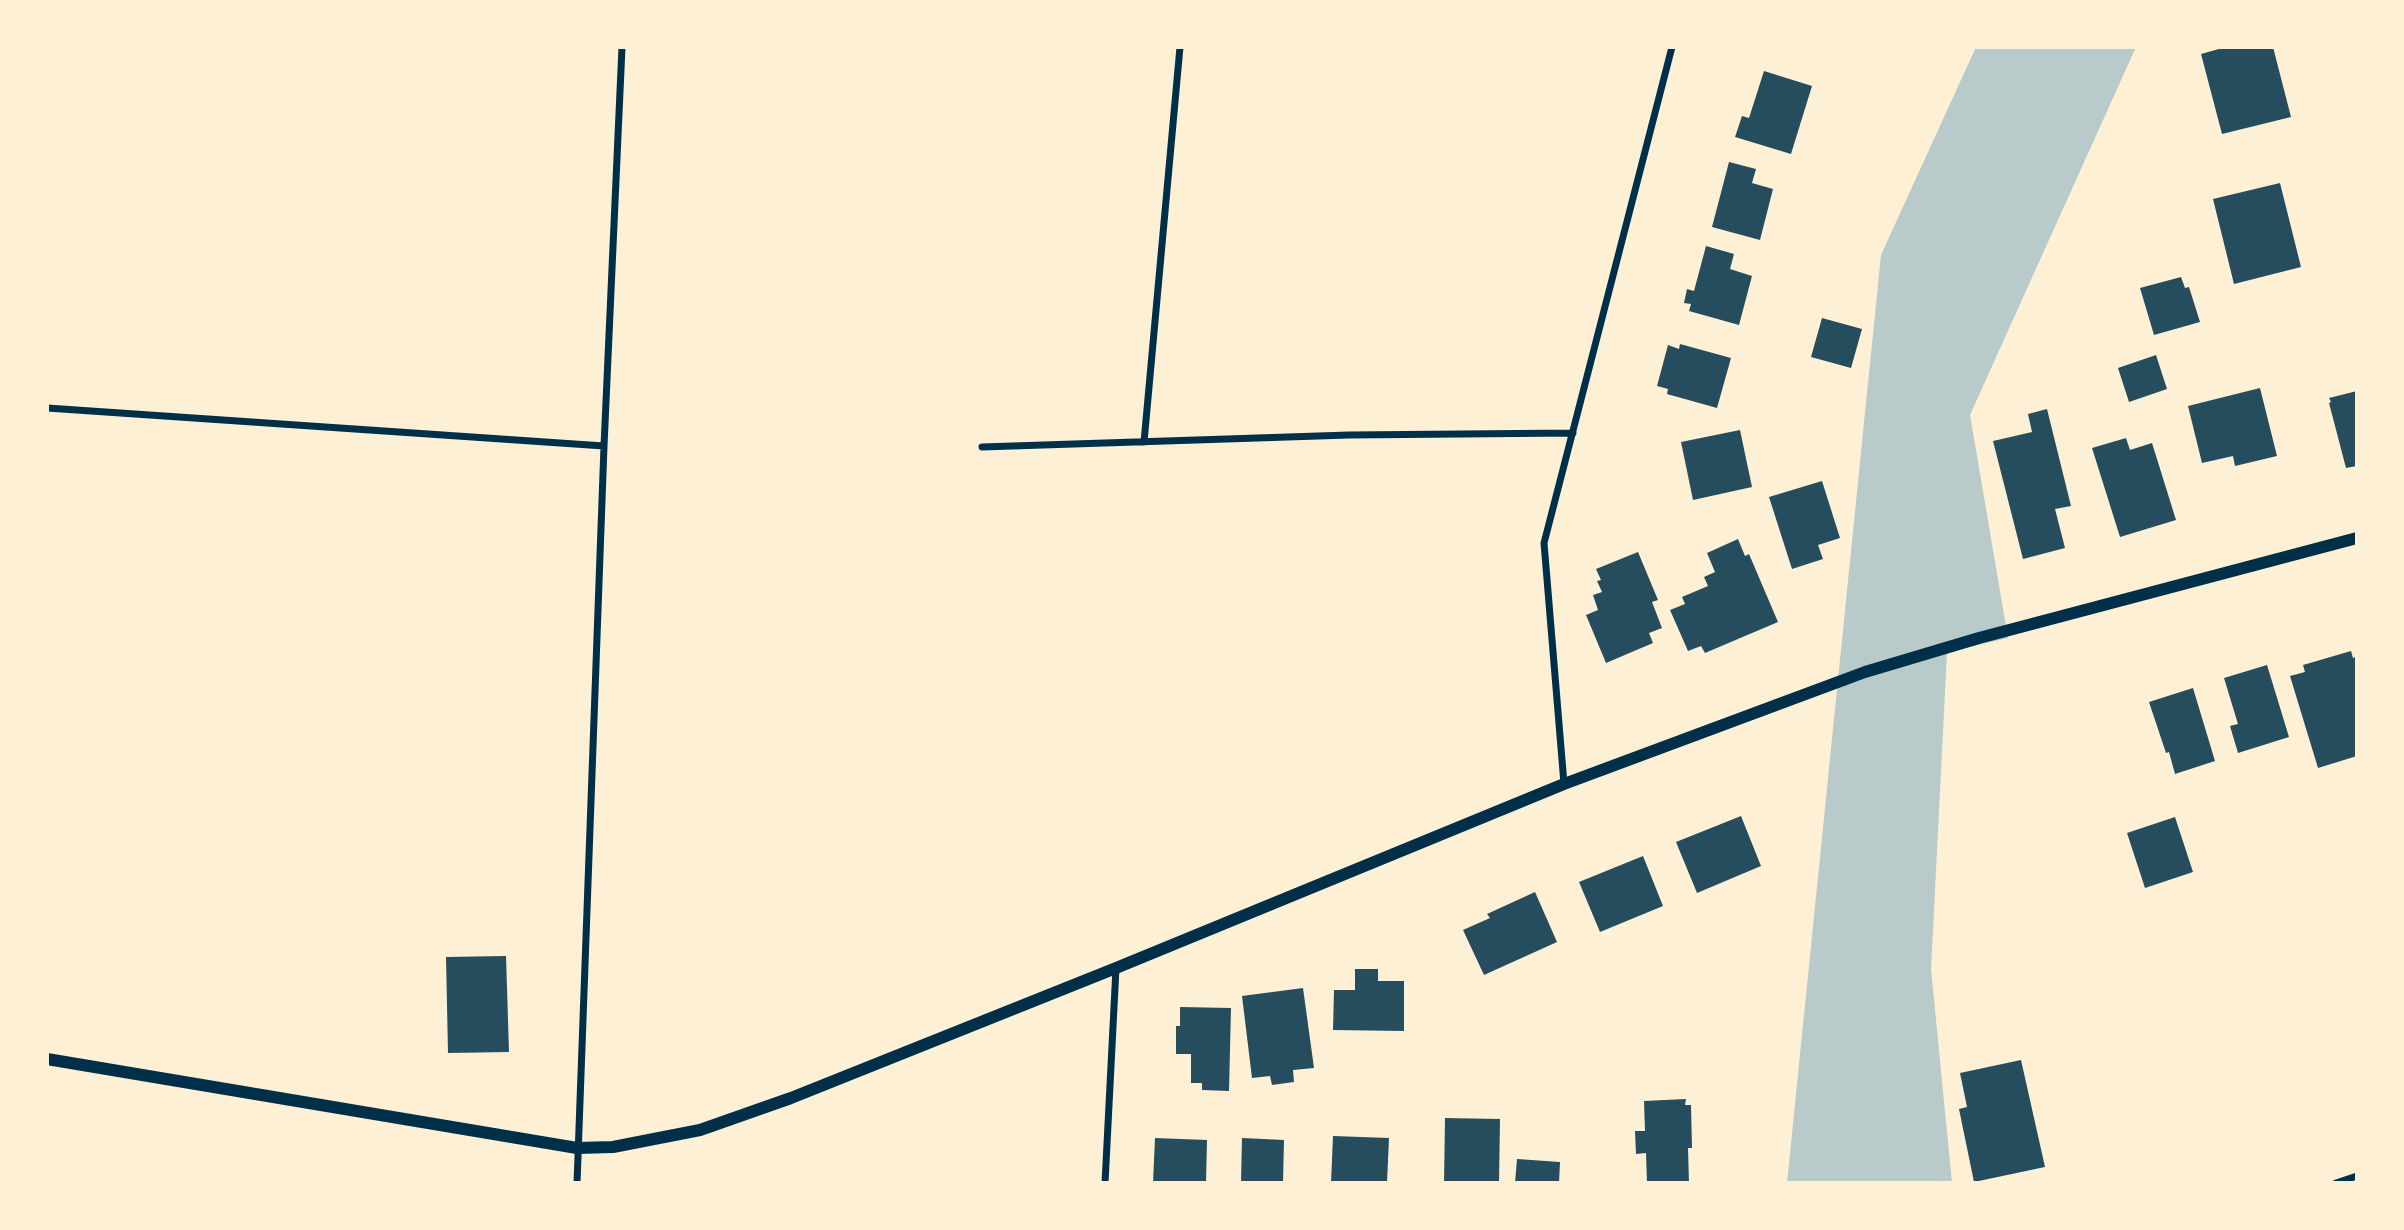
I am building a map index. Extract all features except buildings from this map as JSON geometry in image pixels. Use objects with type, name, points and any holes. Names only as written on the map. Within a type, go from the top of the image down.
[{"type":"street","points":[[577,1183],[604,446],[622,47]]},
{"type":"street","points":[[1144,442],[1180,47]]},
{"type":"street","points":[[1564,784],[1544,543],[1672,47]]},
{"type":"street","points":[[47,408],[604,446]]},
{"type":"street","points":[[982,447],[1349,435],[1573,433]]},
{"type":"street","points":[[47,1059],[577,1148],[613,1147],[700,1130],[791,1098],[1116,968],[1564,784],[1865,672],[1979,638],[2357,538]]},
{"type":"street","points":[[1105,1183],[1116,968]]},
{"type":"street","points":[[2336,1183],[2357,1176]]},
{"type":"shaded area","points":[[1976,47],[2136,47],[1970,415],[2008,638],[1947,652],[1931,969],[1952,1183],[1787,1183],[1881,255]]}]
